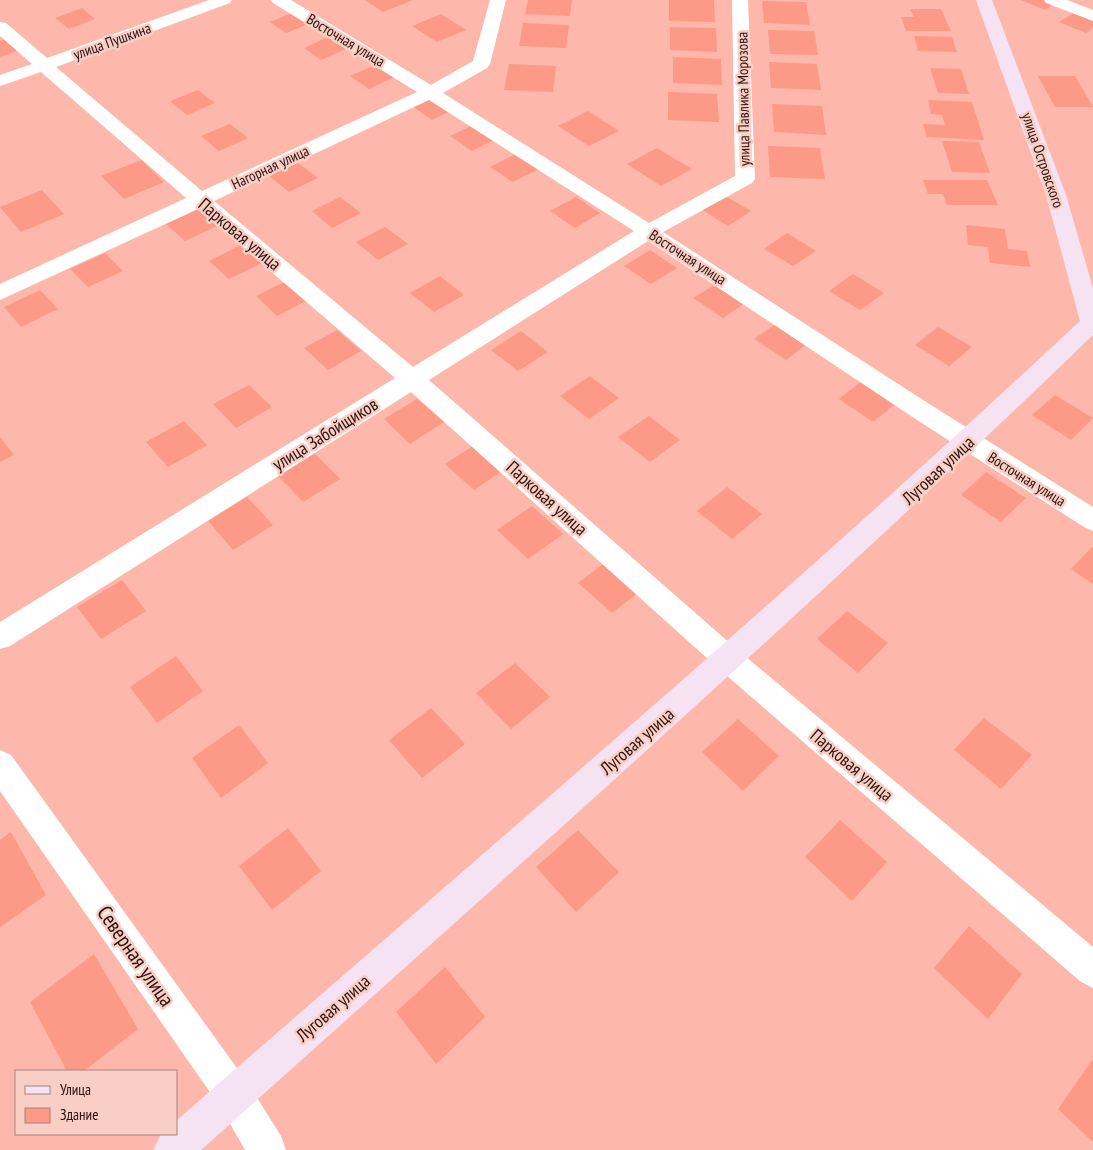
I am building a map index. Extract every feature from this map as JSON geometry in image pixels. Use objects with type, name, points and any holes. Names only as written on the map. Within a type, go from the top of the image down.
[{"type":"main road","name":"улица Островского","points":[[984,0],[1056,195],[1092,322]]},
{"type":"main road","name":"Луговая улица","points":[[172,1150],[729,660],[968,442],[1092,322]]},
{"type":"street","name":"улица Пушкина","points":[[0,81],[224,0]]},
{"type":"street","name":"Восточная улица","points":[[279,0],[431,92],[648,231],[968,442],[1093,520]]},
{"type":"street","name":"Нагорная улица","points":[[0,293],[431,92],[481,64],[498,0]]},
{"type":"street","name":"улица Павлика Морозова","points":[[648,231],[745,178],[740,0]]},
{"type":"street","points":[[1052,0],[1093,16]]},
{"type":"street","name":"Парковая улица","points":[[0,27],[200,200],[413,380],[729,660],[1093,970]]},
{"type":"street","name":"улица Забойщиков","points":[[0,637],[648,231]]},
{"type":"street","name":"Северная улица","points":[[0,765],[234,1095],[267,1150]]},
{"type":"building","points":[[365,0],[413,0],[383,12]]},
{"type":"building","points":[[528,0],[572,0],[570,16],[525,14]]},
{"type":"building","points":[[669,0],[714,0],[715,22],[669,21]]},
{"type":"building","points":[[1021,0],[1061,0],[1045,10]]},
{"type":"building","points":[[762,1],[806,2],[810,25],[764,23]]},
{"type":"building","points":[[82,8],[95,19],[69,29],[55,18]]},
{"type":"building","points":[[910,9],[941,9],[951,31],[906,31],[901,17],[914,17]]},
{"type":"building","points":[[294,12],[311,23],[286,33],[270,22]]},
{"type":"building","points":[[1075,12],[1093,20],[1093,28],[1086,33],[1059,22]]},
{"type":"building","points":[[441,14],[466,30],[437,42],[412,26]]},
{"type":"building","points":[[523,23],[569,25],[566,48],[519,46]]},
{"type":"building","points":[[670,27],[716,28],[717,52],[670,50]]},
{"type":"building","points":[[768,30],[814,31],[818,55],[770,54]]},
{"type":"building","points":[[914,36],[952,37],[957,52],[918,51]]},
{"type":"building","points":[[328,37],[346,49],[321,60],[304,48]]},
{"type":"building","points":[[4,39],[17,51],[0,57],[0,41]]},
{"type":"building","points":[[673,57],[721,59],[722,85],[673,83]]},
{"type":"building","points":[[769,62],[817,64],[821,90],[771,88]]},
{"type":"building","points":[[509,64],[556,66],[553,92],[504,90]]},
{"type":"building","points":[[375,65],[394,77],[369,89],[350,76]]},
{"type":"building","points":[[930,68],[961,69],[969,94],[938,93]]},
{"type":"building","points":[[1038,76],[1075,76],[1093,107],[1055,107]]},
{"type":"building","points":[[198,90],[215,103],[187,115],[170,101]]},
{"type":"building","points":[[668,92],[717,94],[719,122],[668,120]]},
{"type":"building","points":[[437,95],[457,108],[432,120],[412,106]]},
{"type":"building","points":[[928,100],[972,102],[984,140],[927,137],[923,124],[945,125],[942,115],[931,114]]},
{"type":"building","points":[[772,104],[822,106],[826,135],[774,132]]},
{"type":"building","points":[[588,111],[619,131],[589,146],[558,126]]},
{"type":"building","points":[[230,124],[248,138],[219,151],[201,136]]},
{"type":"building","points":[[475,124],[497,138],[472,151],[450,136]]},
{"type":"building","points":[[942,141],[979,142],[990,173],[952,172]]},
{"type":"building","points":[[768,146],[820,148],[825,179],[770,177]]},
{"type":"building","points":[[657,148],[692,169],[661,186],[627,164]]},
{"type":"building","points":[[516,154],[538,169],[513,182],[490,167]]},
{"type":"building","points":[[141,160],[164,182],[124,199],[101,176]]},
{"type":"building","points":[[298,163],[318,178],[289,192],[269,176]]},
{"type":"building","points":[[923,180],[987,180],[998,205],[947,205],[943,194],[928,194]]},
{"type":"building","points":[[42,190],[64,214],[21,232],[0,207]]},
{"type":"building","points":[[724,195],[751,211],[728,226],[701,209]]},
{"type":"building","points":[[340,197],[361,213],[332,228],[312,211]]},
{"type":"building","points":[[576,197],[600,213],[575,228],[550,211]]},
{"type":"building","points":[[198,209],[217,226],[185,241],[166,224]]},
{"type":"building","points":[[966,225],[1005,229],[1008,249],[1027,251],[1030,267],[990,263],[988,247],[968,245]]},
{"type":"building","points":[[385,227],[408,244],[378,260],[356,242]]},
{"type":"building","points":[[787,233],[816,251],[793,266],[764,249]]},
{"type":"building","points":[[241,245],[262,263],[229,279],[209,261]]},
{"type":"building","points":[[650,250],[677,268],[651,284],[624,266]]},
{"type":"building","points":[[105,253],[123,271],[88,287],[70,269]]},
{"type":"building","points":[[853,274],[884,293],[860,310],[829,291]]},
{"type":"building","points":[[440,276],[464,295],[434,312],[410,293]]},
{"type":"building","points":[[288,280],[310,299],[277,316],[256,296]]},
{"type":"building","points":[[719,282],[748,301],[723,318],[693,298]]},
{"type":"building","points":[[40,290],[58,309],[21,327],[4,307]]},
{"type":"building","points":[[780,321],[811,341],[786,360],[754,339]]},
{"type":"building","points":[[938,327],[972,347],[949,366],[915,345]]},
{"type":"building","points":[[337,330],[361,351],[328,370],[304,348]]},
{"type":"building","points":[[521,331],[548,352],[518,371],[491,350]]},
{"type":"building","points":[[590,376],[619,398],[589,419],[560,396]]},
{"type":"building","points":[[864,379],[899,401],[873,422],[839,399]]},
{"type":"building","points":[[249,385],[272,407],[236,428],[213,404]]},
{"type":"building","points":[[1055,395],[1093,418],[1071,440],[1032,415]]},
{"type":"building","points":[[417,399],[444,422],[410,444],[384,419]]},
{"type":"building","points":[[649,416],[680,440],[650,462],[618,437]]},
{"type":"building","points":[[184,421],[207,445],[168,467],[146,442]]},
{"type":"building","points":[[0,437],[14,455],[0,462]]},
{"type":"building","points":[[479,442],[508,467],[474,490],[445,464]]},
{"type":"building","points":[[314,453],[340,479],[303,502],[277,475]]},
{"type":"building","points":[[986,472],[1026,498],[1001,522],[961,495]]},
{"type":"building","points":[[727,487],[762,514],[732,539],[697,511]]},
{"type":"building","points":[[247,497],[273,525],[233,550],[208,521]]},
{"type":"building","points":[[532,506],[563,534],[528,559],[497,530]]},
{"type":"building","points":[[1093,546],[1093,584],[1071,569]]},
{"type":"building","points":[[613,556],[647,586],[612,613],[578,583]]},
{"type":"building","points":[[122,580],[146,611],[101,639],[77,607]]},
{"type":"building","points":[[847,611],[888,643],[858,673],[817,639]]},
{"type":"building","points":[[176,656],[203,691],[157,723],[130,687]]},
{"type":"building","points":[[515,663],[550,697],[511,729],[476,693]]},
{"type":"building","points":[[431,708],[465,744],[422,778],[389,740]]},
{"type":"building","points":[[984,718],[1032,755],[1001,789],[954,750]]},
{"type":"building","points":[[738,719],[779,756],[743,791],[702,752]]},
{"type":"building","points":[[239,725],[268,763],[221,798],[192,758]]},
{"type":"building","points":[[840,820],[887,862],[852,901],[805,857]]},
{"type":"building","points":[[288,828],[321,871],[272,910],[239,866]]},
{"type":"building","points":[[578,830],[619,872],[576,912],[536,867]]},
{"type":"building","points":[[11,832],[46,895],[0,927],[0,840]]},
{"type":"building","points":[[969,926],[1022,974],[988,1019],[934,968]]},
{"type":"building","points":[[94,954],[138,1029],[85,1070],[66,1070],[30,1002]]},
{"type":"building","points":[[445,967],[485,1017],[436,1064],[396,1012]]},
{"type":"building","points":[[1093,1059],[1093,1142],[1058,1109]]}]
